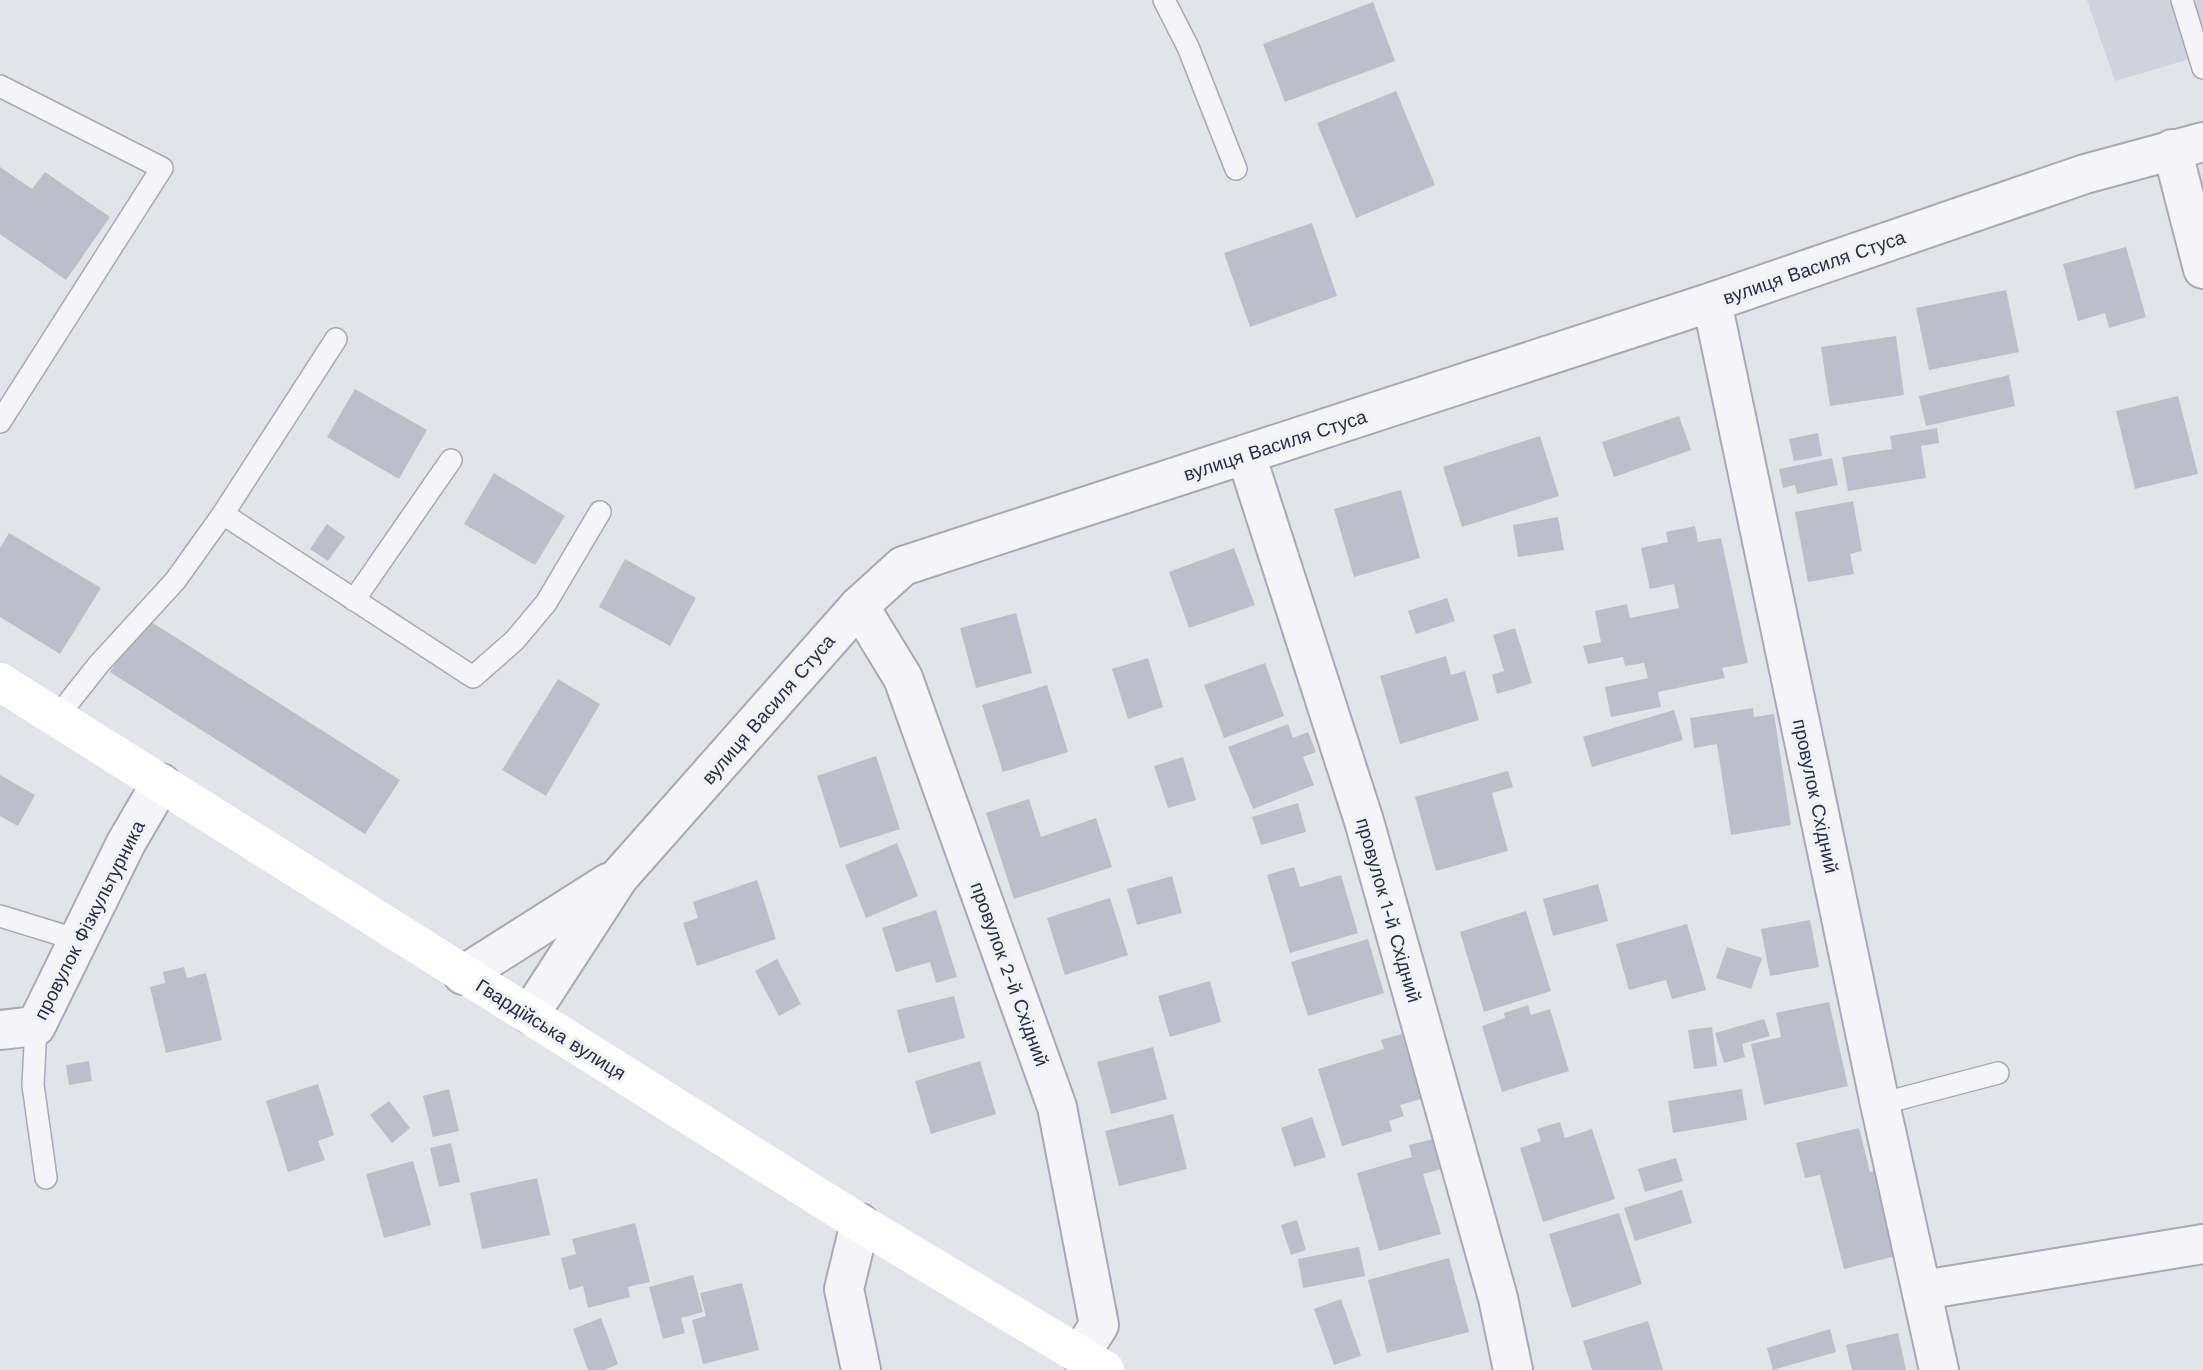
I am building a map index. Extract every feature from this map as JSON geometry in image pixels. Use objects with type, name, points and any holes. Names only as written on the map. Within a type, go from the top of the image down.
[{"type":"main road","name":"Гвардійська вулиця","points":[[0,682],[860,1223],[1093,1363]]},
{"type":"street","points":[[2188,145],[2203,269]]},
{"type":"street","name":"вулиця Василя Стуса","points":[[530,1014],[619,877],[859,606],[903,566],[1712,302],[2085,174],[2188,145]]},
{"type":"street","name":"провулок Східний","points":[[1712,302],[1880,1104],[1939,1370]]},
{"type":"street","name":"провулок 1-й Східний","points":[[1246,455],[1364,821],[1498,1298],[1513,1370]]},
{"type":"street","name":"провулок 2-й Східний","points":[[859,606],[903,678],[1057,1107],[1099,1325],[1093,1363]]},
{"type":"street","name":"провулок Фізкультурника","points":[[18,1028],[78,940],[126,843],[161,783]]},
{"type":"street","points":[[463,975],[619,877]]},
{"type":"street","points":[[860,1223],[844,1289],[861,1370]]},
{"type":"street","points":[[1923,1290],[2203,1244]]},
{"type":"lane","points":[[1164,0],[1188,47],[1236,169]]},
{"type":"lane","points":[[2182,0],[2203,68]]},
{"type":"lane","points":[[0,86],[162,168],[0,422]]},
{"type":"lane","points":[[57,717],[99,664],[175,581],[223,514],[337,339]]},
{"type":"lane","points":[[355,600],[451,460]]},
{"type":"lane","points":[[223,514],[473,677],[515,640],[546,603],[600,513]]},
{"type":"lane","points":[[0,916],[78,940]]},
{"type":"lane","points":[[18,1028],[33,1085],[46,1178]]},
{"type":"lane","points":[[1880,1104],[1998,1073]]},
{"type":"shaded area","points":[[2087,0],[2203,0],[2203,55],[2115,81]]},
{"type":"building","points":[[1373,2],[1395,61],[1285,102],[1263,44]]},
{"type":"building","points":[[1396,91],[1435,185],[1356,218],[1317,123]]},
{"type":"building","points":[[0,167],[32,189],[45,172],[110,217],[66,280],[0,234]]},
{"type":"building","points":[[1312,223],[1337,296],[1250,327],[1224,253]]},
{"type":"building","points":[[2126,247],[2146,317],[2109,328],[2105,313],[2078,321],[2063,264]]},
{"type":"building","points":[[2006,290],[2019,352],[1929,370],[1916,308]]},
{"type":"building","points":[[1896,336],[1904,395],[1830,406],[1821,347]]},
{"type":"building","points":[[2009,375],[2015,406],[1926,426],[1919,396]]},
{"type":"building","points":[[355,389],[427,430],[399,479],[327,437]]},
{"type":"building","points":[[2178,396],[2198,474],[2135,489],[2116,411]]},
{"type":"building","points":[[1679,416],[1691,450],[1614,477],[1602,442]]},
{"type":"building","points":[[1937,428],[1939,443],[1921,446],[1926,478],[1848,491],[1842,457],[1892,449],[1890,436]]},
{"type":"building","points":[[1818,433],[1822,456],[1794,461],[1789,439]]},
{"type":"building","points":[[1540,436],[1559,496],[1462,527],[1443,467]]},
{"type":"building","points":[[1832,458],[1838,485],[1797,494],[1795,485],[1783,488],[1779,469]]},
{"type":"building","points":[[494,473],[565,516],[535,565],[464,524]]},
{"type":"building","points":[[1401,490],[1420,558],[1354,577],[1334,509]]},
{"type":"building","points":[[1853,501],[1862,551],[1850,554],[1854,574],[1808,582],[1795,512]]},
{"type":"building","points":[[1558,517],[1564,550],[1518,557],[1513,525]]},
{"type":"building","points":[[327,524],[345,537],[328,561],[310,549]]},
{"type":"building","points":[[1695,526],[1698,542],[1721,538],[1748,663],[1722,668],[1725,678],[1658,692],[1661,707],[1611,717],[1605,687],[1648,678],[1644,663],[1625,666],[1623,657],[1588,664],[1583,646],[1601,642],[1595,611],[1627,604],[1630,618],[1679,608],[1674,584],[1650,589],[1641,548],[1668,542],[1666,532]]},
{"type":"building","points":[[9,533],[101,588],[60,654],[0,617],[0,548]]},
{"type":"building","points":[[1234,548],[1255,605],[1189,628],[1169,572]]},
{"type":"building","points":[[625,559],[696,598],[670,646],[599,607]]},
{"type":"building","points":[[1447,598],[1455,621],[1416,634],[1408,611]]},
{"type":"building","points":[[1016,613],[1032,673],[976,688],[960,628]]},
{"type":"building","points":[[145,618],[400,780],[365,834],[110,672]]},
{"type":"building","points":[[1515,628],[1532,683],[1497,694],[1492,675],[1504,671],[1493,635]]},
{"type":"building","points":[[1446,656],[1451,675],[1465,671],[1479,720],[1400,744],[1380,676]]},
{"type":"building","points":[[1148,658],[1163,707],[1128,719],[1112,669]]},
{"type":"building","points":[[1265,663],[1284,716],[1224,738],[1204,685]]},
{"type":"building","points":[[558,679],[600,704],[546,796],[502,770]]},
{"type":"building","points":[[1047,685],[1068,752],[1003,772],[982,705]]},
{"type":"building","points":[[1753,708],[1754,717],[1774,714],[1791,825],[1731,835],[1717,744],[1694,748],[1690,718]]},
{"type":"building","points":[[1674,710],[1683,740],[1592,767],[1583,737]]},
{"type":"building","points":[[1288,724],[1293,738],[1308,732],[1316,752],[1303,757],[1314,785],[1253,809],[1228,747]]},
{"type":"building","points":[[876,756],[900,829],[840,848],[817,776]]},
{"type":"building","points":[[1183,757],[1196,800],[1168,808],[1154,766]]},
{"type":"building","points":[[1508,771],[1513,787],[1492,793],[1508,851],[1436,871],[1415,797]]},
{"type":"building","points":[[0,775],[35,795],[18,826],[0,816]]},
{"type":"building","points":[[1029,799],[1041,837],[1096,818],[1112,867],[1014,899],[986,813]]},
{"type":"building","points":[[1298,803],[1306,832],[1261,845],[1252,817]]},
{"type":"building","points":[[897,843],[918,896],[866,918],[845,865]]},
{"type":"building","points":[[1294,867],[1300,887],[1341,875],[1358,933],[1290,953],[1267,875]]},
{"type":"building","points":[[1172,876],[1182,913],[1137,925],[1127,889]]},
{"type":"building","points":[[757,880],[776,939],[697,966],[683,923],[698,918],[693,902]]},
{"type":"building","points":[[1598,884],[1608,921],[1553,936],[1543,899]]},
{"type":"building","points":[[1110,898],[1128,955],[1065,975],[1047,918]]},
{"type":"building","points":[[936,910],[957,977],[936,983],[930,962],[896,972],[882,928]]},
{"type":"building","points":[[1526,911],[1551,991],[1484,1012],[1460,932]]},
{"type":"building","points":[[1810,920],[1819,967],[1770,976],[1761,929]]},
{"type":"building","points":[[1687,924],[1706,990],[1672,999],[1666,980],[1629,990],[1616,944]]},
{"type":"building","points":[[1368,939],[1384,993],[1308,1016],[1291,962]]},
{"type":"building","points":[[1727,947],[1762,958],[1751,989],[1716,978]]},
{"type":"building","points":[[777,959],[801,1004],[779,1016],[755,971]]},
{"type":"building","points":[[184,967],[187,978],[206,973],[222,1040],[166,1053],[150,987],[165,983],[163,972]]},
{"type":"building","points":[[1210,981],[1221,1022],[1170,1037],[1158,996]]},
{"type":"building","points":[[954,996],[965,1038],[908,1053],[897,1010]]},
{"type":"building","points":[[1829,1002],[1848,1086],[1764,1105],[1751,1044],[1781,1037],[1776,1013]]},
{"type":"building","points":[[1528,1005],[1531,1015],[1550,1009],[1569,1071],[1502,1092],[1482,1026],[1505,1018],[1504,1013]]},
{"type":"building","points":[[1764,1019],[1770,1036],[1742,1044],[1745,1057],[1724,1063],[1715,1033]]},
{"type":"building","points":[[1712,1027],[1717,1066],[1694,1069],[1688,1030]]},
{"type":"building","points":[[1402,1034],[1421,1099],[1400,1105],[1404,1116],[1389,1121],[1392,1131],[1342,1146],[1318,1069],[1384,1049],[1381,1040]]},
{"type":"building","points":[[1153,1047],[1167,1099],[1111,1114],[1097,1062]]},
{"type":"building","points":[[89,1061],[92,1081],[69,1085],[66,1065]]},
{"type":"building","points":[[980,1061],[996,1114],[931,1134],[915,1081]]},
{"type":"building","points":[[318,1084],[334,1135],[318,1141],[325,1160],[288,1172],[266,1101]]},
{"type":"building","points":[[449,1089],[459,1131],[433,1137],[423,1096]]},
{"type":"building","points":[[1742,1089],[1747,1120],[1673,1133],[1668,1101]]},
{"type":"building","points":[[389,1101],[410,1128],[392,1143],[370,1115]]},
{"type":"building","points":[[1173,1114],[1187,1169],[1119,1186],[1105,1131]]},
{"type":"building","points":[[1312,1117],[1326,1157],[1294,1167],[1281,1128]]},
{"type":"building","points":[[1560,1122],[1565,1138],[1592,1129],[1615,1199],[1543,1222],[1520,1148],[1541,1141],[1537,1129]]},
{"type":"building","points":[[1859,1128],[1870,1172],[1886,1168],[1907,1253],[1844,1269],[1820,1175],[1805,1178],[1796,1143]]},
{"type":"building","points":[[1433,1139],[1441,1169],[1423,1174],[1441,1234],[1379,1251],[1357,1173],[1412,1157],[1409,1145]]},
{"type":"building","points":[[451,1143],[460,1182],[439,1187],[430,1148]]},
{"type":"building","points":[[1676,1158],[1683,1181],[1645,1192],[1638,1169]]},
{"type":"building","points":[[413,1161],[431,1225],[384,1238],[366,1174]]},
{"type":"building","points":[[537,1178],[550,1235],[482,1249],[470,1193]]},
{"type":"building","points":[[1682,1190],[1692,1223],[1635,1241],[1624,1208]]},
{"type":"building","points":[[1619,1213],[1642,1284],[1572,1308],[1549,1234]]},
{"type":"building","points":[[1297,1220],[1306,1250],[1291,1255],[1281,1225]]},
{"type":"building","points":[[635,1223],[650,1282],[628,1287],[630,1297],[588,1308],[583,1286],[569,1290],[561,1258],[576,1254],[572,1239]]},
{"type":"building","points":[[1359,1247],[1365,1276],[1303,1288],[1298,1259]]},
{"type":"building","points":[[1449,1258],[1469,1332],[1387,1353],[1368,1280]]},
{"type":"building","points":[[693,1275],[703,1312],[681,1318],[685,1333],[663,1339],[649,1287]]},
{"type":"building","points":[[742,1283],[759,1350],[703,1364],[692,1320],[706,1316],[700,1293]]},
{"type":"building","points":[[1341,1299],[1361,1356],[1334,1365],[1314,1309]]},
{"type":"building","points":[[601,1318],[618,1364],[604,1370],[588,1370],[573,1329]]},
{"type":"building","points":[[1648,1321],[1663,1370],[1592,1370],[1583,1341]]},
{"type":"building","points":[[1830,1329],[1836,1352],[1773,1370],[1767,1348]]},
{"type":"building","points":[[1898,1333],[1906,1370],[1852,1370],[1846,1345]]}]
